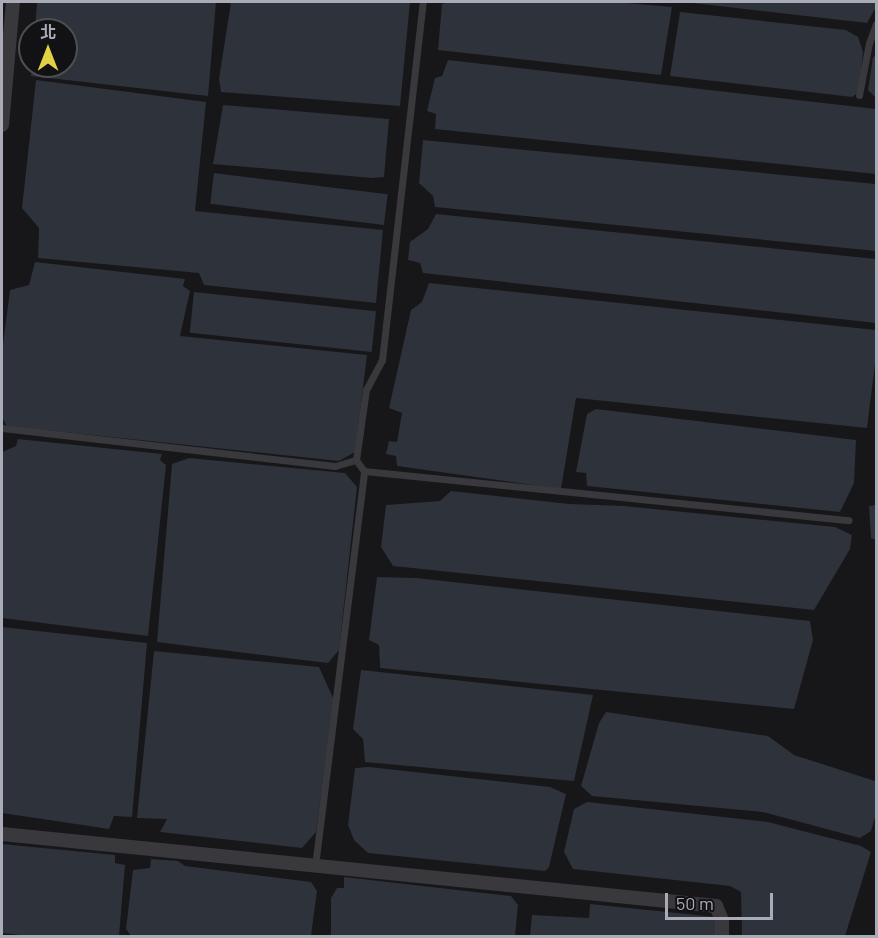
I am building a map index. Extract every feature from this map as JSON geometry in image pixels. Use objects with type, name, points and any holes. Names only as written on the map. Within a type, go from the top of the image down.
[{"type":"street","points":[[2,125],[14,2]]},
{"type":"street","points":[[2,834],[716,906],[722,920],[722,936]]},
{"type":"lane","points":[[315,866],[364,471],[356,460],[366,390],[382,360],[423,2]]},
{"type":"lane","points":[[859,95],[869,43],[876,24]]},
{"type":"lane","points":[[2,428],[335,466],[356,460]]},
{"type":"lane","points":[[364,471],[849,520]]},
{"type":"shaded area","points":[[37,2],[216,2],[208,96],[49,78],[78,78],[78,18],[36,18]]},
{"type":"shaded area","points":[[231,2],[410,2],[400,106],[221,92],[219,79]]},
{"type":"shaded area","points":[[448,2],[615,2],[672,7],[661,75],[438,50],[442,4]]},
{"type":"shaded area","points":[[684,2],[876,2],[876,7],[867,23]]},
{"type":"shaded area","points":[[680,12],[846,30],[858,37],[863,52],[859,92],[852,97],[670,76]]},
{"type":"shaded area","points":[[876,56],[876,98],[868,90],[873,57]]},
{"type":"shaded area","points":[[448,60],[876,109],[876,174],[435,129],[436,114],[427,111],[435,78],[442,76]]},
{"type":"shaded area","points":[[36,80],[206,102],[195,211],[383,230],[376,303],[204,285],[199,273],[38,258],[39,228],[22,208]]},
{"type":"shaded area","points":[[223,105],[389,119],[384,177],[372,178],[213,164]]},
{"type":"shaded area","points":[[423,140],[876,184],[876,251],[435,207],[433,196],[419,183]]},
{"type":"shaded area","points":[[214,173],[388,194],[384,225],[210,204]]},
{"type":"shaded area","points":[[436,214],[876,259],[876,323],[423,273],[420,263],[408,260],[410,242],[428,229]]},
{"type":"shaded area","points":[[35,262],[185,279],[183,286],[190,291],[180,336],[367,355],[355,452],[339,461],[7,426],[2,418],[2,352],[10,290],[29,285]]},
{"type":"shaded area","points":[[429,283],[876,330],[876,356],[867,428],[576,398],[561,489],[397,466],[396,456],[386,454],[389,441],[397,442],[402,413],[389,408],[411,310],[422,302]]},
{"type":"shaded area","points":[[194,292],[376,311],[372,352],[190,333]]},
{"type":"shaded area","points":[[596,409],[856,440],[854,483],[840,512],[587,486],[586,473],[576,472],[587,414]]},
{"type":"shaded area","points":[[18,439],[162,454],[160,460],[166,465],[148,636],[2,618],[2,452],[16,446]]},
{"type":"shaded area","points":[[189,458],[345,473],[357,487],[339,650],[328,663],[157,642],[172,464]]},
{"type":"shaded area","points":[[451,491],[569,504],[624,506],[835,527],[852,535],[850,549],[814,610],[393,566],[381,547],[386,505],[440,501]]},
{"type":"shaded area","points":[[876,505],[876,540],[871,538],[869,506]]},
{"type":"shaded area","points":[[377,577],[416,578],[810,621],[813,640],[794,709],[380,668],[379,645],[369,640]]},
{"type":"shaded area","points":[[2,627],[147,643],[132,817],[114,816],[109,829],[2,813]]},
{"type":"shaded area","points":[[154,651],[319,667],[334,700],[316,832],[302,848],[160,832],[167,819],[137,818]]},
{"type":"shaded area","points":[[361,670],[593,695],[574,781],[365,762],[363,739],[353,729]]},
{"type":"shaded area","points":[[606,712],[768,736],[794,755],[875,781],[876,814],[871,831],[860,838],[763,812],[592,796],[581,786],[599,723]]},
{"type":"shaded area","points":[[369,767],[550,787],[566,794],[549,867],[545,871],[368,853],[354,840],[348,825],[355,768]]},
{"type":"shaded area","points":[[587,802],[768,822],[861,846],[871,852],[845,936],[742,936],[741,892],[730,886],[573,869],[564,852],[574,809]]},
{"type":"shaded area","points":[[2,844],[115,855],[115,863],[125,865],[119,936],[29,936],[2,933]]},
{"type":"shaded area","points":[[151,859],[178,861],[185,866],[311,882],[317,891],[311,936],[131,936],[126,929],[133,870],[150,868]]},
{"type":"shaded area","points":[[344,877],[511,896],[518,905],[515,936],[331,936],[331,898],[337,888],[344,888]]},
{"type":"shaded area","points":[[590,904],[725,918],[724,936],[530,936],[532,915],[589,918]]}]
